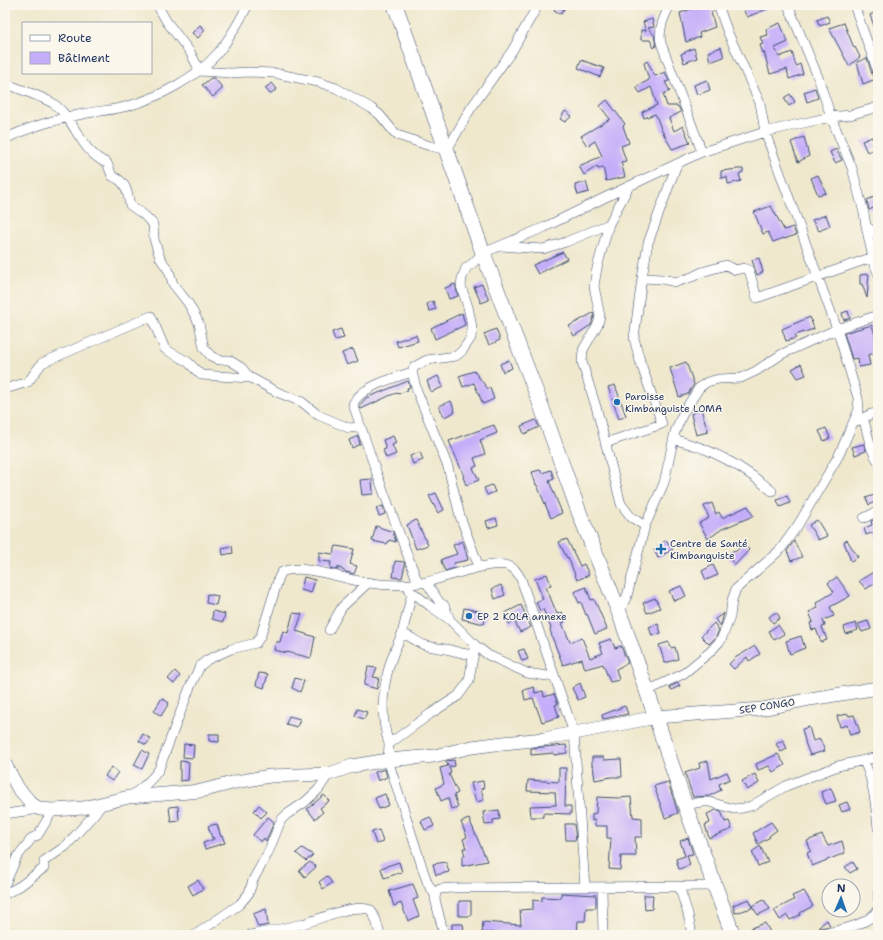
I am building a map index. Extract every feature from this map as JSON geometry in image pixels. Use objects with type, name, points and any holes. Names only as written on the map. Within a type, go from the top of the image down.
[{"type":"main road","points":[[395,5],[483,253],[579,512],[619,612],[685,805],[733,935]]},
{"type":"street","points":[[157,5],[167,22],[190,52],[200,71]]},
{"type":"street","points":[[5,139],[42,124],[128,106],[150,99],[168,90],[200,71],[217,54],[233,31],[248,5]]},
{"type":"street","points":[[200,71],[274,73],[318,82],[336,88],[371,108],[380,115],[394,132],[400,136],[447,150],[471,108],[512,51],[538,5]]},
{"type":"street","points":[[670,5],[661,26],[659,35],[662,48],[702,152]]},
{"type":"street","points":[[647,691],[683,674],[710,652],[721,640],[730,617],[732,600],[736,589],[780,550],[798,526],[839,456],[859,409],[859,403],[837,329],[765,132],[760,104],[728,33],[718,5]]},
{"type":"street","points":[[788,5],[818,76],[831,117],[852,168],[863,206],[866,226],[878,273]]},
{"type":"street","points":[[854,5],[878,72]]},
{"type":"street","points":[[5,84],[54,104],[68,118],[81,140],[94,156],[107,163],[112,176],[119,179],[127,188],[130,205],[144,214],[154,224],[154,238],[160,258],[168,271],[172,284],[188,303],[199,323],[204,348],[211,356],[219,360],[229,360],[242,368],[251,378],[277,392],[302,402],[318,414],[349,428],[360,426]]},
{"type":"street","points":[[479,567],[460,516],[448,467],[419,397],[412,372],[414,367],[427,360],[456,356],[462,351],[471,338],[471,321],[461,286],[466,268],[483,253],[545,227],[702,152],[765,132],[831,117],[850,115],[878,107]]},
{"type":"street","points":[[605,443],[662,424],[640,361],[634,338],[648,243],[676,164]]},
{"type":"street","points":[[629,186],[609,224],[597,268],[594,286],[600,316],[598,324],[583,350],[582,362],[597,410],[621,504],[630,517],[645,526]]},
{"type":"street","points":[[500,246],[544,249],[566,242],[609,224]]},
{"type":"street","points":[[866,226],[878,235]]},
{"type":"street","points":[[642,278],[662,279],[676,282],[692,278],[702,272],[726,265],[736,270],[743,268],[749,270],[757,298],[873,257]]},
{"type":"street","points":[[619,612],[627,596],[645,526],[664,483],[674,439],[683,413],[699,388],[707,382],[719,379],[741,378],[756,371],[782,354],[837,329],[878,315]]},
{"type":"street","points":[[5,389],[28,382],[42,363],[151,316],[165,349],[188,362],[201,375],[251,378]]},
{"type":"street","points":[[412,372],[379,383],[355,399],[353,404],[360,426],[422,583],[440,603],[444,605],[450,620]]},
{"type":"street","points":[[854,422],[878,413]]},
{"type":"street","points":[[863,418],[868,431],[873,454],[878,461]]},
{"type":"street","points":[[674,439],[708,450],[732,462],[757,478],[772,491]]},
{"type":"street","points":[[864,518],[878,511]]},
{"type":"street","points":[[129,797],[154,777],[159,769],[190,687],[200,666],[218,654],[230,649],[253,645],[258,640],[282,572],[292,569],[303,569],[369,582],[395,584],[422,583],[479,567],[502,564],[509,565],[518,572],[574,733],[584,887]]},
{"type":"street","points":[[329,630],[342,607],[369,582]]},
{"type":"street","points":[[395,584],[412,593],[450,620],[475,645],[488,655],[527,673],[554,677]]},
{"type":"street","points":[[412,593],[402,634],[391,660],[383,707],[385,730],[389,744],[388,760],[424,873],[428,884],[435,895],[444,935]]},
{"type":"street","points":[[402,634],[407,635],[424,645],[437,649],[445,649],[474,655]]},
{"type":"street","points":[[389,744],[430,714],[458,696],[469,681],[475,645]]},
{"type":"street","name":"SEP CONGO","points":[[47,809],[83,808],[129,797],[201,791],[236,782],[270,776],[329,774],[352,766],[388,760],[434,756],[472,747],[544,739],[656,717],[762,709],[810,699],[878,688]]},
{"type":"street","points":[[685,805],[710,802],[734,809],[751,806],[786,786],[838,766],[878,757]]},
{"type":"street","points":[[863,760],[867,766],[878,826]]},
{"type":"street","points":[[5,764],[18,788],[26,798],[32,804],[47,809]]},
{"type":"street","points":[[195,935],[245,899],[268,853],[281,820],[318,790],[329,774]]},
{"type":"street","points":[[5,894],[20,886],[44,868],[44,861],[66,846],[103,804]]},
{"type":"street","points":[[5,814],[47,809]]},
{"type":"street","points":[[5,884],[17,857],[32,838],[38,835],[47,809]]},
{"type":"street","points":[[679,886],[688,914],[692,935]]},
{"type":"street","points":[[435,895],[440,889],[452,888],[715,886]]},
{"type":"street","points":[[602,887],[604,935]]},
{"type":"street","points":[[878,893],[878,899]]},
{"type":"street","points":[[250,935],[303,924],[330,914],[365,908],[371,910],[376,920],[380,935]]},
{"type":"street","points":[[818,935],[851,927],[872,916],[878,909]]},
{"type":"building","points":[[557,5],[566,5],[561,14],[554,10]]},
{"type":"building","points":[[712,5],[714,11],[711,12],[715,27],[699,33],[700,37],[686,42],[680,13],[697,7]]},
{"type":"building","points":[[741,5],[777,5],[747,17]]},
{"type":"building","points":[[878,11],[878,34],[877,34],[870,15]]},
{"type":"building","points":[[827,16],[830,22],[820,26],[817,20]]},
{"type":"building","points":[[652,19],[654,27],[648,28],[654,35],[656,46],[654,48],[650,40],[641,40],[641,30],[646,31],[643,22]]},
{"type":"building","points":[[780,23],[788,42],[775,48],[779,57],[792,52],[796,66],[800,64],[803,74],[789,79],[787,69],[770,74],[764,52],[763,53],[760,45],[763,44],[760,37],[768,35],[766,29]]},
{"type":"building","points":[[844,23],[854,48],[855,47],[860,57],[849,66],[829,28]]},
{"type":"building","points":[[200,25],[205,30],[198,38],[192,33]]},
{"type":"building","points":[[721,47],[724,57],[710,62],[708,52]]},
{"type":"building","points":[[694,48],[697,58],[684,63],[681,54]]},
{"type":"building","points":[[867,58],[872,74],[876,79],[863,84],[857,62]]},
{"type":"building","points":[[581,60],[604,68],[600,77],[578,68]]},
{"type":"building","points":[[647,61],[655,76],[665,72],[669,81],[665,82],[670,91],[663,94],[667,106],[678,106],[681,112],[669,118],[674,131],[683,126],[690,143],[672,149],[661,129],[656,115],[655,114],[644,118],[642,112],[657,105],[651,87],[640,93],[636,87],[649,80],[644,63]]},
{"type":"building","points":[[211,78],[214,78],[223,88],[213,97],[202,85]]},
{"type":"building","points":[[707,80],[710,90],[697,95],[694,85]]},
{"type":"building","points":[[272,83],[277,89],[270,94],[265,88]]},
{"type":"building","points":[[815,88],[818,98],[807,102],[804,92]]},
{"type":"building","points":[[790,94],[795,102],[789,106],[784,98]]},
{"type":"building","points":[[607,100],[625,124],[623,126],[629,143],[621,146],[626,161],[621,162],[625,177],[606,181],[603,167],[598,169],[597,166],[584,175],[579,166],[602,156],[595,141],[587,146],[581,136],[610,119],[600,106]]},
{"type":"building","points":[[565,111],[572,116],[565,122],[560,119]]},
{"type":"building","points":[[804,137],[809,156],[798,162],[791,142]]},
{"type":"building","points":[[872,137],[877,148],[867,152],[862,141]]},
{"type":"building","points":[[836,149],[842,160],[835,163],[830,152]]},
{"type":"building","points":[[743,169],[743,172],[739,174],[741,181],[728,184],[727,177],[721,178],[721,171]]},
{"type":"building","points":[[818,175],[826,193],[818,195],[811,178]]},
{"type":"building","points":[[586,182],[589,192],[578,195],[575,185]]},
{"type":"building","points":[[874,197],[878,206],[869,210],[867,200]]},
{"type":"building","points":[[771,206],[784,230],[793,227],[796,235],[773,242],[768,232],[763,234],[754,212]]},
{"type":"building","points":[[826,215],[830,226],[819,231],[812,220]]},
{"type":"building","points":[[563,252],[567,259],[538,274],[533,265]]},
{"type":"building","points":[[759,258],[763,272],[757,275],[752,260]]},
{"type":"building","points":[[869,274],[867,298],[862,284],[860,284],[860,275]]},
{"type":"building","points":[[455,284],[458,296],[449,299],[445,288]]},
{"type":"building","points":[[482,284],[489,300],[481,303],[474,287]]},
{"type":"building","points":[[433,301],[436,309],[429,311],[427,304]]},
{"type":"building","points":[[848,311],[850,318],[844,320],[842,313]]},
{"type":"building","points":[[462,313],[465,325],[435,339],[431,328]]},
{"type":"building","points":[[593,313],[594,316],[591,325],[574,336],[569,326]]},
{"type":"building","points":[[810,317],[814,329],[795,335],[796,338],[786,341],[782,329]]},
{"type":"building","points":[[872,325],[878,345],[878,352],[868,355],[870,365],[859,367],[858,358],[852,359],[844,333]]},
{"type":"building","points":[[341,329],[344,338],[335,340],[332,332]]},
{"type":"building","points":[[496,329],[500,340],[489,345],[484,334]]},
{"type":"building","points":[[416,335],[418,341],[398,347],[396,341]]},
{"type":"building","points":[[353,349],[358,361],[347,365],[342,353]]},
{"type":"building","points":[[509,360],[512,368],[503,372],[500,364]]},
{"type":"building","points":[[686,362],[694,384],[688,394],[679,397],[670,368]]},
{"type":"building","points":[[801,364],[806,375],[798,378],[792,369]]},
{"type":"building","points":[[474,371],[488,389],[490,388],[494,399],[483,404],[474,383],[463,387],[459,376]]},
{"type":"building","points":[[438,376],[443,387],[431,392],[427,381]]},
{"type":"building","points":[[408,381],[410,387],[407,388],[408,390],[391,395],[361,409],[360,405],[366,398]]},
{"type":"building","name":"Paroisse Kimbanguiste LOMA","points":[[615,385],[626,416],[619,419],[608,387]]},
{"type":"building","points":[[451,401],[455,412],[444,417],[439,406]]},
{"type":"building","points":[[701,409],[708,432],[696,435],[691,414]]},
{"type":"building","points":[[536,420],[539,427],[524,434],[521,426]]},
{"type":"building","points":[[494,425],[497,433],[480,440],[485,454],[474,458],[477,466],[473,468],[479,480],[466,485],[464,476],[449,441]]},
{"type":"building","points":[[826,428],[830,438],[824,441],[819,431]]},
{"type":"building","points":[[358,436],[360,444],[352,448],[349,440]]},
{"type":"building","points":[[393,436],[396,443],[392,445],[396,454],[386,458],[383,450],[386,449],[383,440]]},
{"type":"building","points":[[864,444],[866,451],[855,455],[852,447]]},
{"type":"building","points":[[420,452],[423,460],[413,464],[410,456]]},
{"type":"building","points":[[540,470],[542,473],[551,470],[554,479],[549,481],[562,513],[551,518],[536,485],[532,472]]},
{"type":"building","points":[[372,479],[373,494],[362,495],[360,480]]},
{"type":"building","points":[[492,485],[495,492],[487,495],[484,488]]},
{"type":"building","points":[[436,493],[444,510],[438,513],[429,496]]},
{"type":"building","points":[[874,495],[877,501],[869,505],[866,498]]},
{"type":"building","points":[[787,496],[790,503],[780,507],[777,500]]},
{"type":"building","points":[[712,503],[716,514],[719,512],[722,518],[748,506],[753,516],[722,529],[708,539],[699,523],[709,518],[704,506]]},
{"type":"building","points":[[383,506],[385,514],[379,516],[376,508]]},
{"type":"building","points":[[496,518],[498,525],[488,528],[486,521]]},
{"type":"building","points":[[878,518],[877,539],[875,532],[866,535],[864,528],[872,525],[871,521]]},
{"type":"building","points":[[416,520],[428,545],[416,549],[407,525]]},
{"type":"building","points":[[817,520],[827,536],[818,540],[809,525]]},
{"type":"building","points":[[376,526],[393,532],[396,542],[389,540],[387,544],[372,541]]},
{"type":"building","points":[[567,539],[580,566],[584,564],[589,575],[577,580],[568,557],[567,558],[559,542]]},
{"type":"building","points":[[666,540],[673,549],[658,558],[654,550]]},
{"type":"building","points":[[847,540],[858,557],[851,561],[844,542]]},
{"type":"building","points":[[463,541],[468,560],[454,563],[455,568],[445,571],[441,561],[442,559],[457,554],[453,545]]},
{"type":"building","points":[[794,541],[802,557],[791,561],[787,551]]},
{"type":"building","points":[[744,544],[749,550],[735,565],[727,556],[734,550],[735,552]]},
{"type":"building","points":[[232,546],[233,553],[223,555],[222,548]]},
{"type":"building","points":[[336,546],[354,549],[350,564],[357,566],[354,574],[346,572],[338,567],[338,570],[330,568],[331,562],[319,561],[319,552],[333,554]]},
{"type":"building","points":[[395,561],[404,562],[405,565],[402,578],[393,577]]},
{"type":"building","points":[[713,565],[718,575],[706,580],[702,571]]},
{"type":"building","points":[[878,569],[878,581],[866,589],[859,581]]},
{"type":"building","points":[[547,574],[551,585],[546,587],[557,614],[562,612],[565,622],[562,623],[570,642],[582,638],[590,658],[603,653],[599,643],[611,639],[615,648],[621,646],[628,663],[616,669],[619,680],[610,682],[603,664],[585,669],[582,659],[563,665],[543,609],[540,611],[536,602],[543,599],[535,579]]},
{"type":"building","points":[[304,577],[315,580],[311,593],[301,590]]},
{"type":"building","points":[[837,577],[850,596],[830,607],[834,616],[823,620],[825,626],[822,627],[827,640],[821,642],[816,629],[812,630],[810,623],[813,622],[809,612],[818,608],[816,603],[834,592],[828,583]]},
{"type":"building","points":[[501,585],[505,595],[495,599],[492,589]]},
{"type":"building","points":[[681,586],[686,596],[674,601],[669,591]]},
{"type":"building","points":[[586,587],[591,600],[593,599],[596,603],[607,629],[595,634],[581,602],[579,603],[574,592]]},
{"type":"building","points":[[207,594],[218,596],[216,605],[206,603]]},
{"type":"building","points":[[655,598],[660,608],[647,613],[643,603]]},
{"type":"building","points":[[521,605],[531,627],[520,632],[515,622],[509,624],[505,613]]},
{"type":"building","points":[[464,608],[487,613],[484,624],[462,619]]},
{"type":"building","points":[[213,611],[225,614],[223,622],[212,619]]},
{"type":"building","points":[[293,613],[302,614],[296,631],[315,637],[311,658],[274,650],[276,642],[280,642],[283,631],[288,633]]},
{"type":"building","points":[[724,613],[721,625],[719,625],[715,619]]},
{"type":"building","points":[[774,613],[777,613],[780,618],[773,623],[769,617]]},
{"type":"building","points":[[868,621],[871,629],[862,632],[858,624]]},
{"type":"building","points":[[714,623],[719,630],[716,637],[709,644],[701,636]]},
{"type":"building","points":[[856,623],[858,630],[846,634],[844,627]]},
{"type":"building","points":[[658,624],[661,633],[652,636],[649,627]]},
{"type":"building","points":[[778,625],[784,634],[774,640],[769,631]]},
{"type":"building","points":[[801,636],[805,648],[790,654],[786,641]]},
{"type":"building","points":[[669,642],[671,648],[675,647],[678,659],[665,663],[659,645]]},
{"type":"building","points":[[755,646],[760,654],[749,661],[747,657],[734,669],[729,664],[735,658]]},
{"type":"building","points":[[524,649],[528,659],[522,661],[518,651]]},
{"type":"building","points":[[368,667],[377,668],[373,677],[379,678],[377,689],[364,685]]},
{"type":"building","points":[[175,671],[180,676],[174,684],[168,679]]},
{"type":"building","points":[[259,673],[268,674],[264,688],[256,685]]},
{"type":"building","points":[[295,678],[304,681],[300,692],[292,688]]},
{"type":"building","points":[[580,683],[585,697],[578,700],[572,688]]},
{"type":"building","points":[[678,683],[680,686],[671,690],[669,687]]},
{"type":"building","points":[[534,687],[535,693],[543,691],[544,697],[554,694],[558,704],[555,705],[559,717],[542,722],[533,698],[525,700],[523,690]]},
{"type":"building","points":[[162,698],[169,703],[161,716],[154,711]]},
{"type":"building","points":[[625,706],[628,714],[603,719],[602,715]]},
{"type":"building","points":[[357,709],[367,712],[364,719],[355,716]]},
{"type":"building","points":[[848,714],[849,716],[854,715],[860,732],[850,735],[847,725],[840,727],[837,716]]},
{"type":"building","points":[[289,716],[300,719],[297,727],[286,724]]},
{"type":"building","points":[[809,727],[813,741],[820,739],[825,751],[810,755],[802,729]]},
{"type":"building","points":[[143,734],[151,739],[146,745],[139,741]]},
{"type":"building","points":[[209,734],[219,734],[219,742],[209,741]]},
{"type":"building","points":[[783,740],[787,749],[781,752],[776,744]]},
{"type":"building","points":[[184,744],[194,745],[193,758],[183,757]]},
{"type":"building","points":[[566,745],[567,753],[554,755],[554,753],[531,755],[531,748]]},
{"type":"building","points":[[142,750],[149,754],[142,769],[134,765]]},
{"type":"building","points":[[778,754],[785,765],[773,772],[769,766],[758,770],[756,764]]},
{"type":"building","points":[[592,757],[604,757],[604,760],[621,759],[622,777],[611,777],[595,780]]},
{"type":"building","points":[[454,760],[455,766],[449,767],[451,773],[449,774],[458,793],[454,795],[458,807],[451,809],[448,798],[441,801],[436,788],[444,784],[440,768],[448,766],[446,761]]},
{"type":"building","points":[[180,761],[189,762],[188,780],[180,781]]},
{"type":"building","points":[[708,761],[711,779],[727,772],[730,779],[719,784],[721,790],[709,796],[693,797],[685,773],[700,768],[699,763]]},
{"type":"building","points":[[111,767],[118,772],[112,781],[105,776]]},
{"type":"building","points":[[559,768],[566,768],[565,806],[571,806],[571,814],[543,813],[543,817],[531,817],[530,806],[556,805],[555,792],[527,791],[528,780],[559,782]]},
{"type":"building","points":[[385,769],[387,777],[378,781],[375,772]]},
{"type":"building","points":[[755,774],[759,783],[747,790],[742,781]]},
{"type":"building","points":[[483,781],[484,788],[481,789],[484,800],[476,802],[471,783]]},
{"type":"building","points":[[668,782],[678,813],[665,818],[654,786]]},
{"type":"building","points":[[831,788],[836,801],[826,804],[821,792]]},
{"type":"building","points":[[385,794],[389,805],[379,809],[375,798]]},
{"type":"building","points":[[324,795],[329,801],[320,808],[323,812],[315,819],[307,809]]},
{"type":"building","points":[[597,797],[631,797],[633,817],[642,818],[642,837],[635,837],[636,856],[621,856],[620,870],[609,869],[611,838],[607,838],[607,826],[595,826],[595,820],[592,821],[592,814],[596,813]]},
{"type":"building","points":[[847,802],[850,809],[842,812],[839,805]]},
{"type":"building","points":[[259,805],[267,812],[261,818],[254,811]]},
{"type":"building","points":[[178,806],[179,821],[171,822],[169,807]]},
{"type":"building","points":[[499,810],[500,819],[493,820],[493,824],[485,825],[483,812]]},
{"type":"building","points":[[716,810],[721,811],[725,822],[729,821],[732,829],[709,838],[705,825],[710,823],[707,814]]},
{"type":"building","points":[[268,817],[274,822],[266,841],[264,838],[261,842],[253,835]]},
{"type":"building","points":[[430,817],[434,826],[425,830],[421,821]]},
{"type":"building","points":[[469,819],[487,861],[462,866],[462,856],[465,856],[463,848],[466,848],[463,839],[467,837],[461,822]]},
{"type":"building","points":[[771,822],[777,830],[769,836],[770,837],[758,844],[753,833]]},
{"type":"building","points":[[217,824],[221,837],[222,836],[225,843],[205,849],[203,843],[214,839],[213,837],[212,838],[208,826]]},
{"type":"building","points":[[565,824],[574,824],[576,840],[566,840]]},
{"type":"building","points":[[379,830],[383,842],[376,844],[372,832]]},
{"type":"building","points":[[822,835],[828,846],[842,841],[845,853],[812,866],[807,853],[811,851],[807,841]]},
{"type":"building","points":[[688,838],[693,854],[687,855],[690,865],[679,869],[676,859],[685,856],[680,841]]},
{"type":"building","points":[[760,846],[768,862],[758,866],[752,852]]},
{"type":"building","points":[[302,848],[313,855],[306,861],[296,853]]},
{"type":"building","points":[[310,862],[316,867],[305,877],[299,870]]},
{"type":"building","points":[[399,862],[402,872],[384,878],[381,868]]},
{"type":"building","points":[[446,862],[449,872],[436,875],[433,864]]},
{"type":"building","points":[[853,862],[857,869],[850,873],[845,867]]},
{"type":"building","points":[[327,876],[332,883],[323,889],[319,882]]},
{"type":"building","points":[[198,880],[203,889],[193,895],[188,886]]},
{"type":"building","points":[[413,884],[418,898],[413,900],[419,916],[408,921],[401,903],[394,906],[389,891]]},
{"type":"building","points":[[804,891],[813,906],[790,920],[787,915],[780,920],[774,910],[794,900],[792,896]]},
{"type":"building","points":[[561,893],[596,895],[596,908],[586,908],[585,921],[578,921],[577,935],[519,935],[508,934],[508,932],[482,933],[483,922],[521,925],[520,910],[533,909],[533,900],[542,901],[542,897],[561,898]]},
{"type":"building","points":[[644,895],[653,895],[652,909],[645,910]]},
{"type":"building","points":[[749,899],[752,908],[735,913],[733,905]]},
{"type":"building","points":[[764,900],[770,909],[758,915],[752,906]]},
{"type":"building","points":[[459,901],[471,901],[471,916],[459,916]]},
{"type":"building","points":[[266,909],[268,925],[258,927],[253,914]]},
{"type":"building","points":[[827,920],[830,926],[819,927]]},
{"type":"building","points":[[765,923],[770,932],[763,935],[755,935],[751,928]]},
{"type":"building","points":[[452,924],[463,924],[464,932],[452,932]]},
{"type":"place","name":"Paroisse Kimbanguiste LOMA","points":[[617,402]]},
{"type":"place","name":"Centre de Santé Kimbanguiste","points":[[661,549]]},
{"type":"place","name":"EP 2 KOLA annexe","points":[[469,616]]}]
